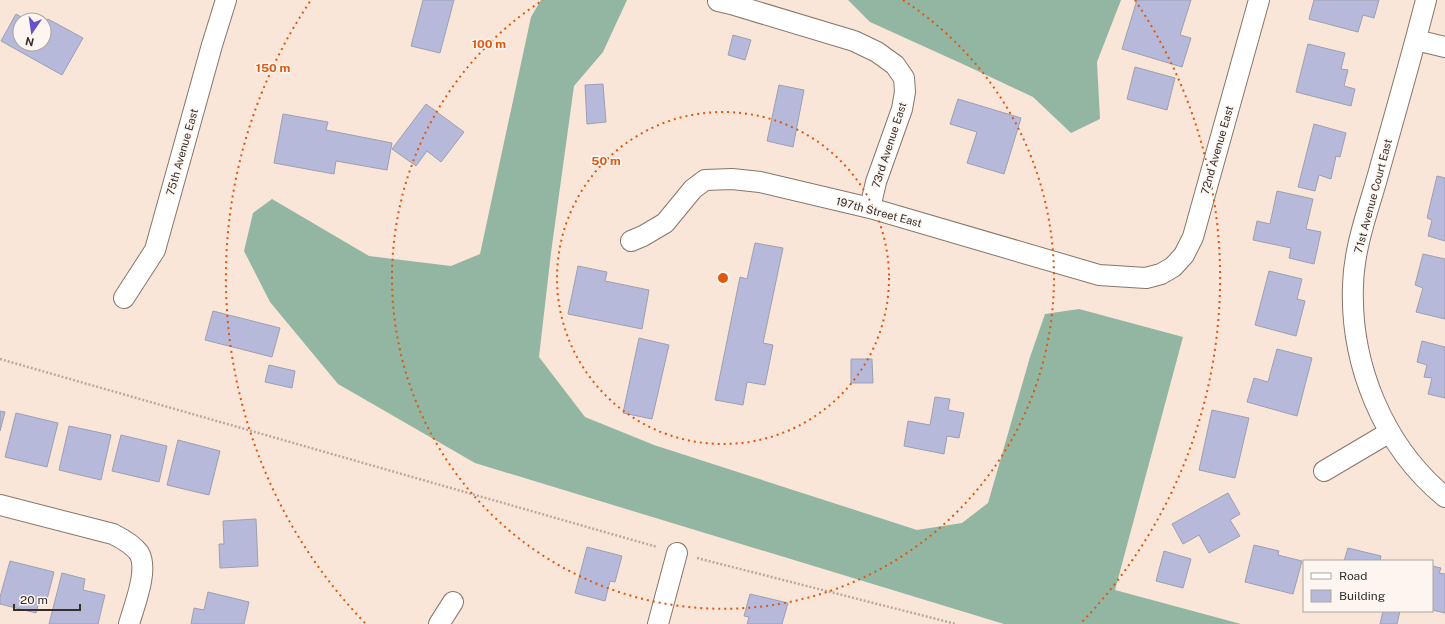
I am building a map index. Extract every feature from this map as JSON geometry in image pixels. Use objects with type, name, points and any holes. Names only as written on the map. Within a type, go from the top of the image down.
[{"type":"street","name":"75th Avenue East","points":[[124,298],[155,250],[226,0]]},
{"type":"street","name":"72nd Avenue East","points":[[1146,278],[1161,274],[1173,267],[1184,255],[1193,237],[1259,0]]},
{"type":"street","name":"71st Avenue Court East","points":[[1426,0],[1358,245],[1353,284],[1357,342],[1361,364],[1376,406],[1390,432],[1411,463],[1435,489],[1445,497]]},
{"type":"street","name":"73rd Avenue East","points":[[718,2],[738,6],[854,41],[877,52],[895,65],[904,78],[905,92],[902,109],[876,182],[870,208]]},
{"type":"street","points":[[1416,40],[1445,47]]},
{"type":"street","name":"197th Street East","points":[[631,241],[665,223],[693,190],[705,180],[732,179],[760,182],[870,208],[1099,275],[1146,278]]},
{"type":"street","points":[[1324,471],[1390,432]]},
{"type":"street","points":[[0,505],[113,534],[122,538],[138,552],[142,561],[142,575],[129,624]]},
{"type":"street","points":[[658,624],[677,553]]},
{"type":"street","points":[[440,624],[453,602]]},
{"type":"path","points":[[0,359],[677,553],[956,624]]},
{"type":"green space","points":[[541,0],[627,0],[603,52],[574,86],[551,253],[539,357],[585,417],[654,445],[917,530],[962,523],[988,503],[1030,357],[1045,314],[1079,309],[1183,337],[1115,590],[1241,624],[1004,624],[475,463],[338,384],[270,302],[244,251],[253,213],[272,199],[369,256],[451,266],[480,254],[531,17]]},
{"type":"green space","points":[[848,0],[1121,0],[1097,62],[1100,119],[1071,133],[1033,97],[870,22]]},
{"type":"building","points":[[423,0],[454,0],[440,53],[411,46]]},
{"type":"building","points":[[1137,0],[1191,0],[1180,35],[1191,38],[1182,67],[1122,49]]},
{"type":"building","points":[[1314,0],[1379,0],[1374,18],[1363,15],[1358,32],[1309,19]]},
{"type":"building","points":[[12,21],[12,47],[1,41]]},
{"type":"building","points":[[52,21],[83,38],[62,75],[21,52],[52,52]]},
{"type":"building","points":[[733,35],[751,40],[745,60],[728,55]]},
{"type":"building","points":[[1308,44],[1345,53],[1341,69],[1348,70],[1344,86],[1355,89],[1351,106],[1296,92]]},
{"type":"building","points":[[1135,67],[1175,78],[1167,110],[1127,99]]},
{"type":"building","points":[[603,84],[606,122],[587,124],[585,85]]},
{"type":"building","points":[[779,85],[804,90],[793,147],[767,141]]},
{"type":"building","points":[[958,99],[1021,118],[1004,174],[967,163],[977,132],[950,124]]},
{"type":"building","points":[[426,104],[464,132],[441,162],[427,151],[416,166],[392,149]]},
{"type":"building","points":[[283,114],[328,122],[326,130],[392,143],[387,170],[336,161],[334,174],[274,163]]},
{"type":"building","points":[[1314,124],[1346,133],[1340,157],[1336,156],[1331,179],[1319,175],[1315,191],[1298,187]]},
{"type":"building","points":[[1437,176],[1445,178],[1445,241],[1428,236],[1432,220],[1427,218]]},
{"type":"building","points":[[1277,191],[1313,199],[1306,229],[1321,232],[1314,264],[1289,258],[1291,248],[1253,240],[1257,221],[1270,224]]},
{"type":"building","points":[[755,243],[783,248],[763,343],[773,345],[765,385],[747,382],[743,405],[715,400],[740,277],[747,279]]},
{"type":"building","points":[[1423,254],[1445,259],[1445,319],[1416,312],[1423,288],[1415,285]]},
{"type":"building","points":[[578,266],[607,272],[605,281],[649,290],[642,329],[568,314]]},
{"type":"building","points":[[1269,271],[1302,279],[1297,299],[1305,301],[1296,336],[1255,325]]},
{"type":"building","points":[[213,311],[280,328],[272,357],[205,340]]},
{"type":"building","points":[[639,338],[669,345],[652,419],[623,413]]},
{"type":"building","points":[[1422,341],[1445,347],[1445,398],[1428,394],[1432,378],[1424,377],[1427,365],[1417,362]]},
{"type":"building","points":[[1277,349],[1312,358],[1297,416],[1247,402],[1254,378],[1268,382]]},
{"type":"building","points":[[851,359],[872,359],[873,383],[851,383]]},
{"type":"building","points":[[269,365],[295,371],[292,388],[265,382]]},
{"type":"building","points":[[935,397],[950,399],[948,410],[964,413],[959,438],[947,436],[944,454],[904,446],[908,421],[930,425]]},
{"type":"building","points":[[1212,410],[1249,418],[1235,478],[1199,470]]},
{"type":"building","points":[[0,411],[5,412],[0,431]]},
{"type":"building","points":[[16,413],[58,423],[47,467],[5,457]]},
{"type":"building","points":[[69,426],[111,435],[101,480],[59,470]]},
{"type":"building","points":[[121,435],[167,446],[159,482],[112,471]]},
{"type":"building","points":[[178,440],[220,451],[209,495],[167,485]]},
{"type":"building","points":[[1228,493],[1240,514],[1230,520],[1240,536],[1209,553],[1199,535],[1183,544],[1172,524]]},
{"type":"building","points":[[256,519],[258,566],[220,568],[219,544],[224,544],[223,521]]},
{"type":"building","points":[[1254,545],[1279,551],[1278,555],[1302,561],[1293,594],[1245,582]]},
{"type":"building","points":[[587,547],[622,556],[615,582],[610,581],[605,601],[575,593]]},
{"type":"building","points":[[1348,548],[1381,556],[1380,560],[1344,560]]},
{"type":"building","points":[[1164,551],[1191,559],[1183,588],[1156,581]]},
{"type":"building","points":[[10,561],[54,572],[46,603],[39,601],[36,613],[0,604],[0,597]]},
{"type":"building","points":[[1433,566],[1441,568],[1439,573],[1445,574],[1445,613],[1433,610]]},
{"type":"building","points":[[62,573],[85,579],[83,590],[105,595],[98,624],[49,624]]},
{"type":"building","points":[[208,592],[249,602],[244,624],[191,624],[194,608],[204,610]]},
{"type":"building","points":[[750,594],[788,603],[782,624],[747,624],[749,617],[744,616]]},
{"type":"building","points":[[1383,612],[1400,612],[1397,624],[1380,624]]}]
